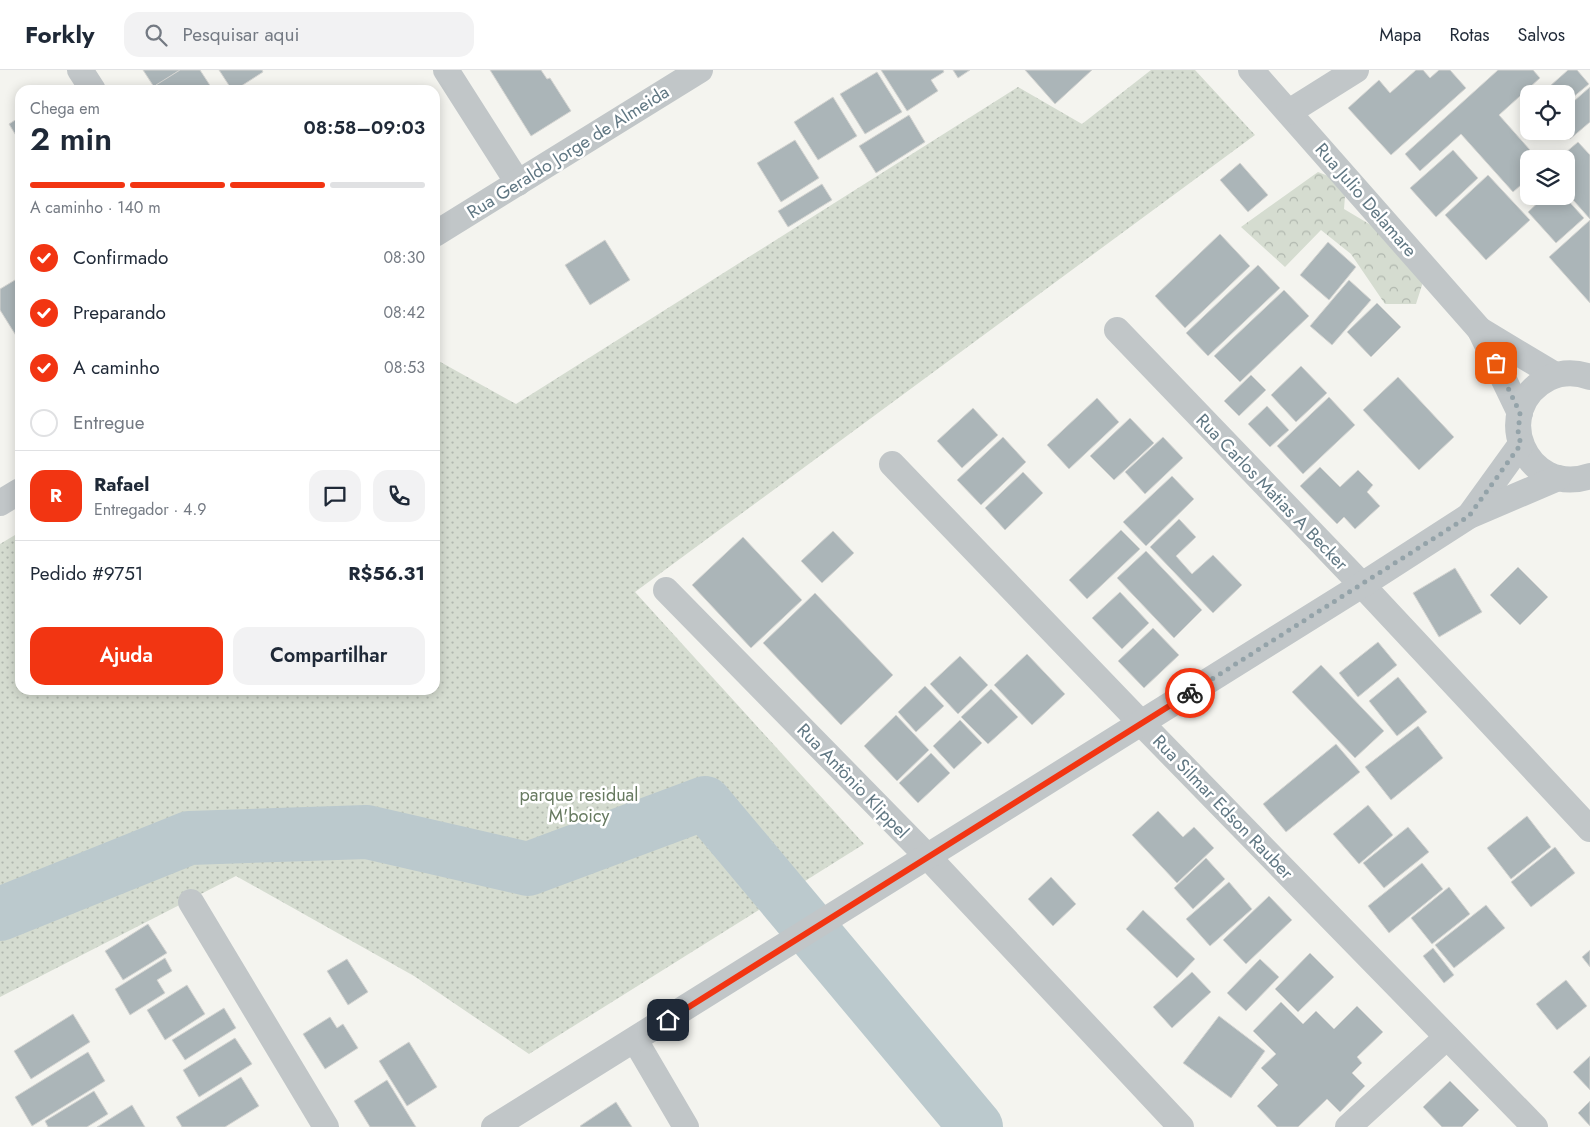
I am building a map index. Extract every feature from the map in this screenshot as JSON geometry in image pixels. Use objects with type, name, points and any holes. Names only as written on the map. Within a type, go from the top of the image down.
[{"type":"street","points":[[80,70],[90,85]]},
{"type":"street","points":[[446,70],[518,183]]},
{"type":"street","name":"Rua Geraldo Jorge de Almeida","points":[[440,231],[700,70]]},
{"type":"street","name":"Rua Julio Delamare","points":[[1251,70],[1290,112],[1480,330],[1520,413]]},
{"type":"street","points":[[1290,112],[1356,70]]},
{"type":"street","name":"Rua Carlos Matias A Becker","points":[[1117,330],[1362,585],[1590,830]]},
{"type":"street","name":"Rua Julio Delamare","points":[[1480,330],[1555,375]]},
{"type":"street","points":[[1580,479],[1542,471],[1529,459],[1518,434],[1520,413],[1527,396],[1539,383],[1555,375],[1588,373]]},
{"type":"street","points":[[1469,516],[1521,444]]},
{"type":"street","name":"Rua Silmar Edson Rauber","points":[[892,464],[1141,723],[1535,1127]]},
{"type":"street","points":[[494,1127],[928,857],[1469,516],[1580,479]]},
{"type":"street","name":"Rua Antônio Klippel","points":[[666,590],[928,857],[1181,1127]]},
{"type":"street","points":[[191,902],[326,1127]]},
{"type":"street","points":[[1348,1127],[1447,1037]]},
{"type":"street","points":[[635,1040],[686,1127]]},
{"type":"green space","name":"parque residual M'boicy","points":[[1151,70],[1195,70],[1255,135],[635,592],[864,844],[529,1054],[414,976],[236,876],[0,997],[0,544],[15,535],[15,695],[440,695],[440,362],[516,404],[1018,87],[1082,124]]},
{"type":"green space","points":[[1318,172],[1346,183],[1344,209],[1391,237],[1423,282],[1416,304],[1385,304],[1351,254],[1321,230],[1285,267],[1241,227]]},
{"type":"building","points":[[143,70],[180,70],[157,85],[153,85]]},
{"type":"building","points":[[180,70],[200,70],[210,85],[156,85]]},
{"type":"building","points":[[219,70],[262,70],[263,72],[243,85],[229,85]]},
{"type":"building","points":[[490,70],[541,70],[547,79],[550,78],[571,111],[531,136]]},
{"type":"building","points":[[881,70],[943,70],[944,72],[931,80],[938,91],[907,111]]},
{"type":"building","points":[[953,70],[970,70],[958,78]]},
{"type":"building","points":[[1025,70],[1092,70],[1055,104]]},
{"type":"building","points":[[1416,70],[1423,70],[1430,78],[1439,70],[1450,70],[1466,88],[1391,155],[1348,108],[1379,80],[1390,93]]},
{"type":"building","points":[[1498,70],[1533,70],[1540,78],[1532,85],[1520,85],[1520,96],[1499,115],[1530,150],[1520,150],[1520,186],[1513,192],[1461,134],[1420,171],[1405,154]]},
{"type":"building","points":[[1568,70],[1577,70],[1589,84],[1575,96],[1575,85],[1551,85]]},
{"type":"building","points":[[877,72],[902,112],[865,134],[840,94]]},
{"type":"building","points":[[1590,87],[1590,122],[1575,135],[1575,100]]},
{"type":"building","points":[[833,97],[857,136],[818,160],[794,122]]},
{"type":"building","points":[[909,115],[925,142],[876,173],[859,146]]},
{"type":"building","points":[[15,120],[15,134],[9,124]]},
{"type":"building","points":[[795,140],[819,178],[781,202],[757,163]]},
{"type":"building","points":[[1578,142],[1590,155],[1590,219],[1575,202],[1575,150],[1569,150]]},
{"type":"building","points":[[1453,150],[1478,178],[1436,217],[1410,188]]},
{"type":"building","points":[[1240,163],[1268,195],[1248,212],[1220,180]]},
{"type":"building","points":[[1488,175],[1530,220],[1486,260],[1445,215]]},
{"type":"building","points":[[822,184],[832,200],[788,227],[778,211]]},
{"type":"building","points":[[1535,205],[1572,205],[1584,218],[1556,243],[1528,212]]},
{"type":"building","points":[[1590,220],[1590,303],[1549,257]]},
{"type":"building","points":[[1220,234],[1250,266],[1185,328],[1155,296]]},
{"type":"building","points":[[605,240],[630,280],[590,305],[565,265]]},
{"type":"building","points":[[1328,242],[1356,267],[1329,300],[1300,275]]},
{"type":"building","points":[[1258,265],[1280,288],[1208,356],[1186,333]]},
{"type":"building","points":[[15,280],[15,334],[0,310],[0,289]]},
{"type":"building","points":[[1349,280],[1371,300],[1332,345],[1310,326]]},
{"type":"building","points":[[1284,290],[1309,316],[1240,382],[1214,356]]},
{"type":"building","points":[[1377,303],[1401,327],[1371,357],[1347,332]]},
{"type":"building","points":[[1301,366],[1327,393],[1296,422],[1271,395]]},
{"type":"building","points":[[1251,375],[1266,390],[1239,416],[1224,401]]},
{"type":"building","points":[[1398,377],[1454,437],[1419,470],[1363,410]]},
{"type":"building","points":[[1329,397],[1355,425],[1303,474],[1277,446]]},
{"type":"building","points":[[1097,398],[1119,422],[1069,469],[1047,445]]},
{"type":"building","points":[[1267,406],[1289,430],[1270,447],[1248,424]]},
{"type":"building","points":[[973,408],[998,435],[962,468],[937,441]]},
{"type":"building","points":[[1130,418],[1154,443],[1114,480],[1090,456]]},
{"type":"building","points":[[1003,437],[1026,462],[981,505],[957,480]]},
{"type":"building","points":[[1163,437],[1183,458],[1145,494],[1125,472]]},
{"type":"building","points":[[1320,467],[1340,487],[1358,470],[1373,485],[1367,492],[1380,506],[1355,529],[1344,517],[1337,524],[1300,486]]},
{"type":"building","points":[[1023,472],[1043,493],[1005,530],[985,508]]},
{"type":"building","points":[[1172,476],[1194,499],[1146,546],[1123,522]]},
{"type":"building","points":[[1179,519],[1196,537],[1176,556],[1192,574],[1213,555],[1242,585],[1213,613],[1150,547]]},
{"type":"building","points":[[1121,530],[1140,549],[1087,599],[1069,580]]},
{"type":"building","points":[[833,531],[854,553],[822,583],[801,561]]},
{"type":"building","points":[[743,537],[802,600],[751,648],[692,585]]},
{"type":"building","points":[[1146,551],[1202,610],[1174,638],[1117,578]]},
{"type":"building","points":[[1518,567],[1548,597],[1520,625],[1490,595]]},
{"type":"building","points":[[1455,568],[1482,612],[1439,637],[1413,593]]},
{"type":"building","points":[[1120,592],[1149,623],[1122,649],[1092,618]]},
{"type":"building","points":[[815,593],[893,675],[841,725],[763,643]]},
{"type":"building","points":[[1153,628],[1179,655],[1144,688],[1118,661]]},
{"type":"building","points":[[1378,642],[1397,665],[1358,697],[1339,673]]},
{"type":"building","points":[[1027,654],[1065,694],[1032,725],[994,685]]},
{"type":"building","points":[[960,656],[988,685],[958,714],[930,684]]},
{"type":"building","points":[[1321,665],[1384,731],[1355,758],[1292,692]]},
{"type":"building","points":[[1398,677],[1427,712],[1397,736],[1369,701]]},
{"type":"building","points":[[925,686],[944,706],[916,732],[898,712]]},
{"type":"building","points":[[991,689],[1018,717],[988,744],[961,717]]},
{"type":"building","points":[[896,715],[929,750],[897,781],[864,746]]},
{"type":"building","points":[[960,720],[982,743],[954,769],[933,746]]},
{"type":"building","points":[[1418,726],[1443,758],[1391,800],[1365,767]]},
{"type":"building","points":[[1336,744],[1360,772],[1286,832],[1263,804]]},
{"type":"building","points":[[931,753],[950,773],[918,803],[899,783]]},
{"type":"building","points":[[1368,805],[1393,835],[1359,864],[1333,834]]},
{"type":"building","points":[[1158,811],[1183,837],[1194,827],[1214,848],[1177,883],[1132,835]]},
{"type":"building","points":[[1527,816],[1551,847],[1511,879],[1487,848]]},
{"type":"building","points":[[1408,827],[1429,852],[1384,888],[1363,863]]},
{"type":"building","points":[[1555,847],[1575,873],[1531,907],[1511,882]]},
{"type":"building","points":[[1206,858],[1225,879],[1193,909],[1174,888]]},
{"type":"building","points":[[1422,863],[1443,889],[1389,933],[1368,906]]},
{"type":"building","points":[[1051,877],[1076,904],[1053,926],[1028,899]]},
{"type":"building","points":[[1229,882],[1252,909],[1210,946],[1186,919]]},
{"type":"building","points":[[1449,887],[1470,914],[1432,944],[1411,918]]},
{"type":"building","points":[[1269,896],[1292,920],[1246,964],[1223,940]]},
{"type":"building","points":[[1486,905],[1505,928],[1454,968],[1435,945]]},
{"type":"building","points":[[1143,910],[1195,959],[1177,978],[1126,929]]},
{"type":"building","points":[[148,924],[167,953],[123,980],[105,951]]},
{"type":"building","points":[[1433,948],[1454,975],[1444,983],[1423,956]]},
{"type":"building","points":[[1590,950],[1590,967],[1582,957]]},
{"type":"building","points":[[1310,953],[1334,977],[1298,1012],[1275,989]]},
{"type":"building","points":[[165,958],[172,971],[157,980],[165,993],[130,1015],[115,989]]},
{"type":"building","points":[[347,959],[368,992],[348,1005],[327,971]]},
{"type":"building","points":[[1260,959],[1279,977],[1246,1011],[1227,993]]},
{"type":"building","points":[[1192,972],[1211,992],[1172,1028],[1153,1007]]},
{"type":"building","points":[[1566,980],[1587,1006],[1557,1030],[1536,1004]]},
{"type":"building","points":[[187,985],[205,1014],[165,1040],[147,1010]]},
{"type":"building","points":[[1281,1002],[1303,1024],[1316,1011],[1334,1029],[1357,1006],[1383,1032],[1357,1057],[1362,1063],[1352,1073],[1365,1086],[1340,1112],[1327,1099],[1298,1127],[1277,1127],[1257,1106],[1278,1085],[1261,1068],[1276,1054],[1253,1031]]},
{"type":"building","points":[[224,1008],[236,1028],[185,1060],[172,1040]]},
{"type":"building","points":[[73,1014],[90,1042],[31,1079],[14,1051]]},
{"type":"building","points":[[1219,1016],[1265,1051],[1231,1098],[1183,1063]]},
{"type":"building","points":[[330,1017],[337,1028],[343,1024],[358,1048],[325,1069],[303,1034]]},
{"type":"building","points":[[235,1038],[252,1064],[199,1097],[183,1070]]},
{"type":"building","points":[[409,1042],[437,1087],[407,1106],[379,1061]]},
{"type":"building","points":[[88,1052],[105,1081],[32,1126],[15,1097]]},
{"type":"building","points":[[1590,1056],[1590,1090],[1573,1072]]},
{"type":"building","points":[[241,1077],[259,1106],[225,1127],[182,1127],[176,1117]]},
{"type":"building","points":[[387,1080],[416,1127],[370,1127],[354,1101]]},
{"type":"building","points":[[1450,1081],[1479,1110],[1462,1127],[1442,1127],[1423,1107]]},
{"type":"building","points":[[94,1091],[108,1114],[87,1127],[48,1127],[45,1121]]},
{"type":"building","points":[[1590,1101],[1590,1126],[1578,1113]]},
{"type":"building","points":[[616,1102],[632,1127],[580,1126]]},
{"type":"building","points":[[132,1105],[145,1127],[97,1127]]},
{"type":"waterway","points":[[0,914],[189,838],[367,832],[528,869],[705,803],[976,1127]]},
{"type":"way so far","points":[[1190,693],[1469,516],[1521,444],[1518,434],[1520,413],[1496,363]]},
{"type":"route","points":[[668,1020],[1190,693]]}]
